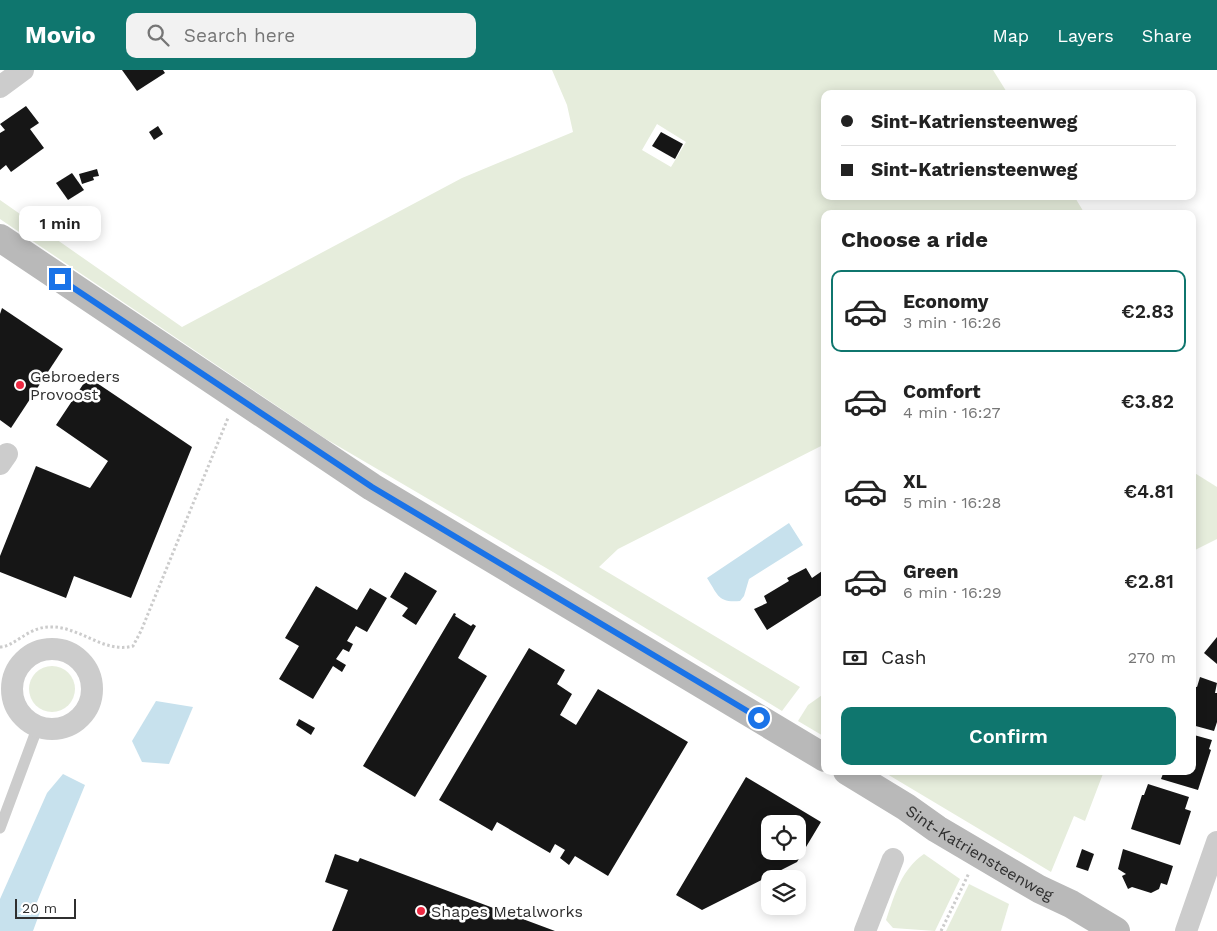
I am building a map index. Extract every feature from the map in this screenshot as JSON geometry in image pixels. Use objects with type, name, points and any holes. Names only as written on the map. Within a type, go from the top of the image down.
[{"type":"street","points":[[0,87],[23,70]]},
{"type":"street","points":[[0,238],[372,487],[821,756]]},
{"type":"street","points":[[53,649],[72,654],[83,663],[90,675],[91,695],[84,713],[75,722],[63,727],[50,729],[38,726],[26,720],[18,710],[13,699],[12,686],[7,670],[22,662],[33,653],[53,649]]},
{"type":"street","name":"Sint-Katriensteenweg","points":[[853,775],[954,840],[1116,931]]},
{"type":"street","points":[[1186,931],[1217,842]]},
{"type":"street","points":[[865,931],[893,859]]},
{"type":"lane","points":[[0,828],[38,726]]},
{"type":"path","points":[[0,647],[5,647],[30,631],[49,627],[70,629],[114,648],[133,646],[141,631],[230,415],[241,400]]},
{"type":"path","points":[[941,931],[968,875]]},
{"type":"green space","points":[[552,70],[993,70],[1006,90],[821,90],[821,200],[1076,200],[1083,210],[821,210],[821,446],[618,549],[599,567],[800,687],[782,711],[553,572],[326,439],[0,219],[0,200],[182,327],[462,178],[573,132],[567,105]],"holes":[[[657,124],[686,142],[671,167],[642,150]]]},
{"type":"green space","points":[[1196,474],[1217,487],[1217,539],[1196,550]]},
{"type":"green space","points":[[47,666],[57,666],[71,676],[75,689],[71,702],[65,708],[57,712],[47,712],[33,702],[29,694],[29,684],[39,670]]},
{"type":"green space","points":[[821,696],[821,735],[798,721],[808,705]]},
{"type":"green space","points":[[889,775],[1102,775],[1085,821],[1074,816],[1051,872]]},
{"type":"green space","points":[[924,854],[960,879],[935,931],[893,928],[886,920],[896,892],[904,875],[916,860]]},
{"type":"green space","points":[[969,884],[1009,904],[1001,931],[946,931]]},
{"type":"water","points":[[789,523],[803,545],[749,579],[744,596],[740,601],[727,601],[719,597],[707,578]]},
{"type":"water","points":[[156,701],[193,707],[169,764],[142,762],[132,741]]},
{"type":"water","points":[[63,774],[85,785],[37,902],[40,912],[33,931],[0,931],[0,899],[47,793]]},
{"type":"building","points":[[122,70],[163,70],[165,73],[137,91]]},
{"type":"building","points":[[26,106],[39,123],[30,129],[44,148],[11,172],[6,165],[0,170],[0,133],[5,130],[0,124]]},
{"type":"building","points":[[158,126],[163,134],[154,140],[149,132]]},
{"type":"building","points":[[661,132],[683,144],[675,159],[652,146]]},
{"type":"building","points":[[97,169],[99,176],[93,177],[94,180],[82,184],[79,174]]},
{"type":"building","points":[[72,173],[84,190],[68,200],[56,183]]},
{"type":"building","name":"Gebroeders Provoost","points":[[2,308],[63,349],[11,428],[0,420],[0,314]]},
{"type":"building","points":[[88,377],[192,447],[131,598],[74,576],[66,598],[0,572],[0,556],[36,466],[90,488],[108,461],[56,425]]},
{"type":"building","points":[[806,568],[812,578],[821,572],[821,596],[767,630],[754,609],[767,603],[764,596],[789,581],[787,578]]},
{"type":"building","points":[[405,572],[437,591],[416,625],[402,616],[408,608],[390,597]]},
{"type":"building","points":[[316,586],[357,610],[370,588],[387,598],[367,632],[356,626],[347,641],[353,644],[349,652],[343,649],[336,659],[346,665],[342,672],[333,666],[313,699],[279,679],[299,646],[285,638]]},
{"type":"building","points":[[454,613],[456,614],[455,616],[471,626],[473,624],[476,626],[458,658],[487,676],[415,797],[363,766]]},
{"type":"building","points":[[1217,637],[1217,664],[1204,653]]},
{"type":"building","points":[[529,648],[565,670],[557,684],[572,694],[560,715],[576,725],[598,689],[688,742],[608,876],[575,856],[569,865],[560,858],[565,850],[555,844],[550,853],[497,822],[492,831],[439,800]]},
{"type":"building","points":[[1200,677],[1217,683],[1215,693],[1217,693],[1217,722],[1214,731],[1196,726],[1197,687]]},
{"type":"building","points":[[299,719],[315,728],[311,735],[296,725]]},
{"type":"building","points":[[1196,736],[1212,740],[1209,749],[1211,750],[1198,790],[1161,779],[1162,775],[1196,775]]},
{"type":"building","points":[[746,777],[821,822],[806,847],[806,815],[761,815],[761,860],[798,860],[797,862],[781,870],[761,870],[761,880],[702,910],[676,895]]},
{"type":"building","points":[[1148,784],[1189,797],[1185,809],[1191,811],[1180,845],[1131,829],[1142,795],[1144,795]]},
{"type":"building","points":[[1082,849],[1094,854],[1088,871],[1076,867]]},
{"type":"building","points":[[1123,849],[1173,866],[1167,885],[1161,883],[1159,889],[1151,893],[1132,887],[1128,889],[1122,876],[1126,874],[1118,869]]},
{"type":"building","name":"Shapes Metalworks","points":[[335,854],[358,862],[360,858],[555,931],[332,931],[348,890],[325,882]]},
{"type":"place","name":"Gebroeders Provoost","points":[[20,385]]},
{"type":"place","name":"Shapes Metalworks","points":[[421,911]]},
{"type":"route","points":[[60,279],[372,487],[759,718]]}]
